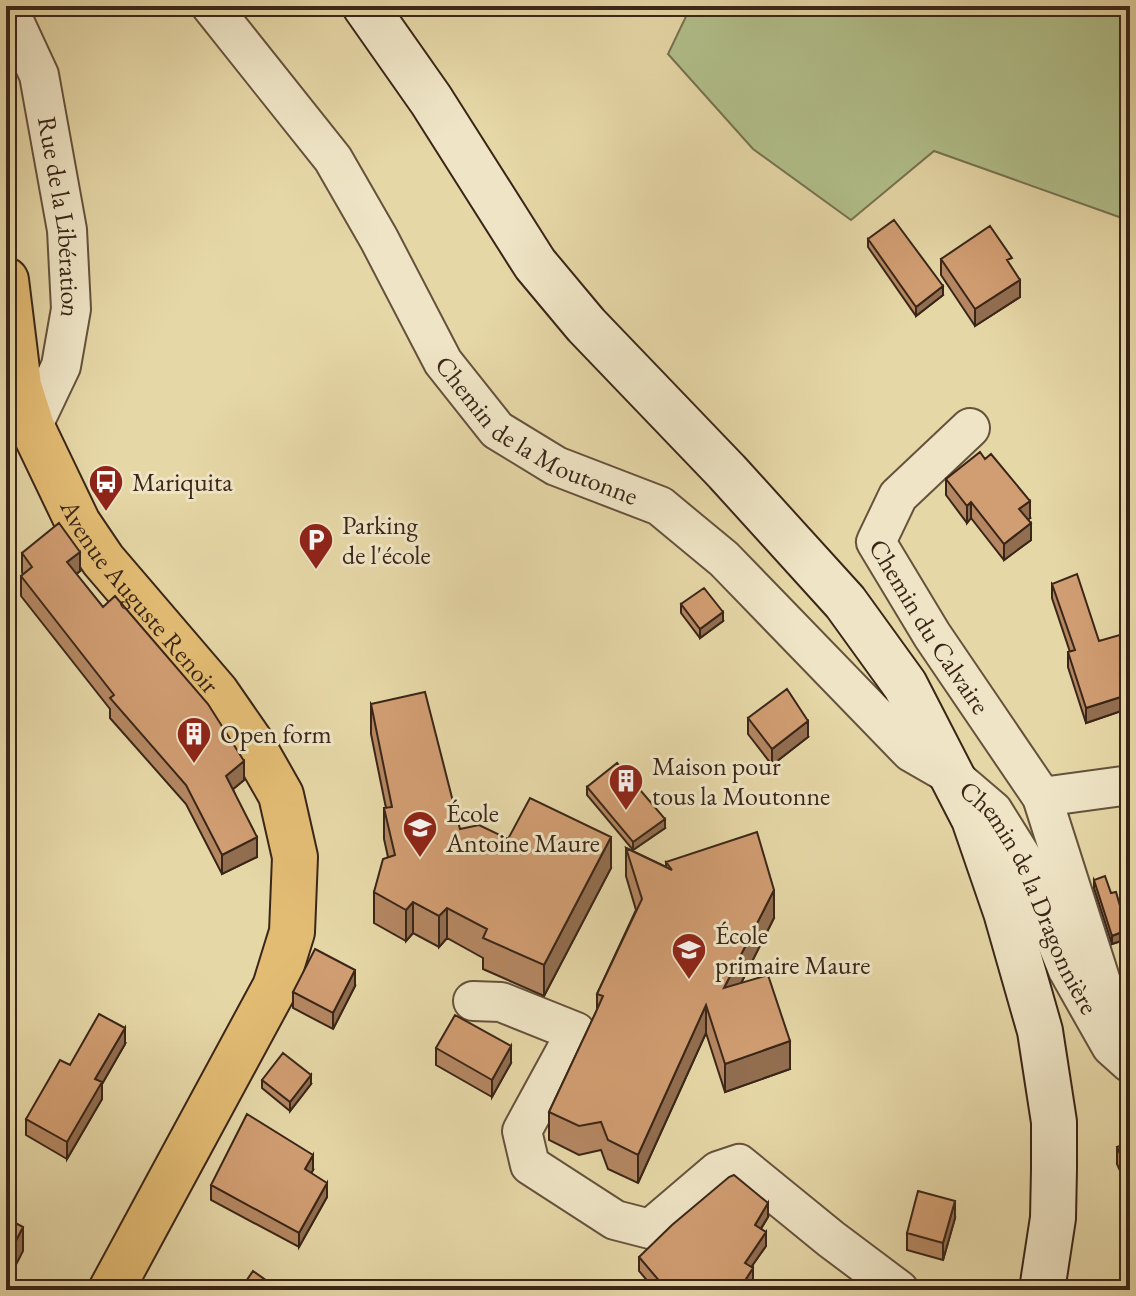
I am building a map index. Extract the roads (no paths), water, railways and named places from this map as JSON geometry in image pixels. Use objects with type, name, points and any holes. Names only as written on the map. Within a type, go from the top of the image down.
[{"type":"main road","points":[[365,6],[431,100],[535,264],[586,325],[727,472],[845,602],[905,685],[974,819],[1006,912],[1046,1060],[1054,1122],[1054,1169],[1053,1218],[1042,1290]]},
{"type":"main road","name":"Avenue Auguste Renoir","points":[[6,280],[19,386],[32,427],[78,523],[103,560],[216,692],[252,744],[281,795],[295,857],[292,932],[275,987],[111,1290]]},
{"type":"street","name":"Rue de la Libération","points":[[7,6],[39,75],[67,230],[71,309],[61,366],[32,427]]},
{"type":"street","name":"Chemin de la Moutonne","points":[[211,6],[333,159],[443,362],[497,430],[556,466],[660,506],[724,559],[911,752],[951,775]]},
{"type":"street","name":"Chemin du Calvaire","points":[[970,428],[898,496],[876,542],[932,635],[1042,797]]},
{"type":"street","name":"Chemin de la Dragonnière","points":[[951,775],[993,811],[1023,859],[1068,970],[1111,1046],[1130,1063]]},
{"type":"street","points":[[1042,797],[1130,785]]},
{"type":"street","name":"Chemin de la Dragonnière","points":[[1042,797],[1110,1011],[1130,1043]]},
{"type":"street","points":[[473,1001],[501,1002],[576,1032],[522,1131],[530,1165],[615,1220],[650,1229],[718,1171],[739,1164],[899,1290]]},
{"type":"place","name":"Mariquita","points":[[106,513]]},
{"type":"place","name":"Parking de l'école","points":[[316,571]]},
{"type":"place","name":"Open form","points":[[194,765]]},
{"type":"place","name":"Maison pour tous la Moutonne","points":[[626,812]]},
{"type":"place","name":"École Antoine Maure","points":[[420,859]]},
{"type":"place","name":"École primaire Maure","points":[[689,981]]}]
